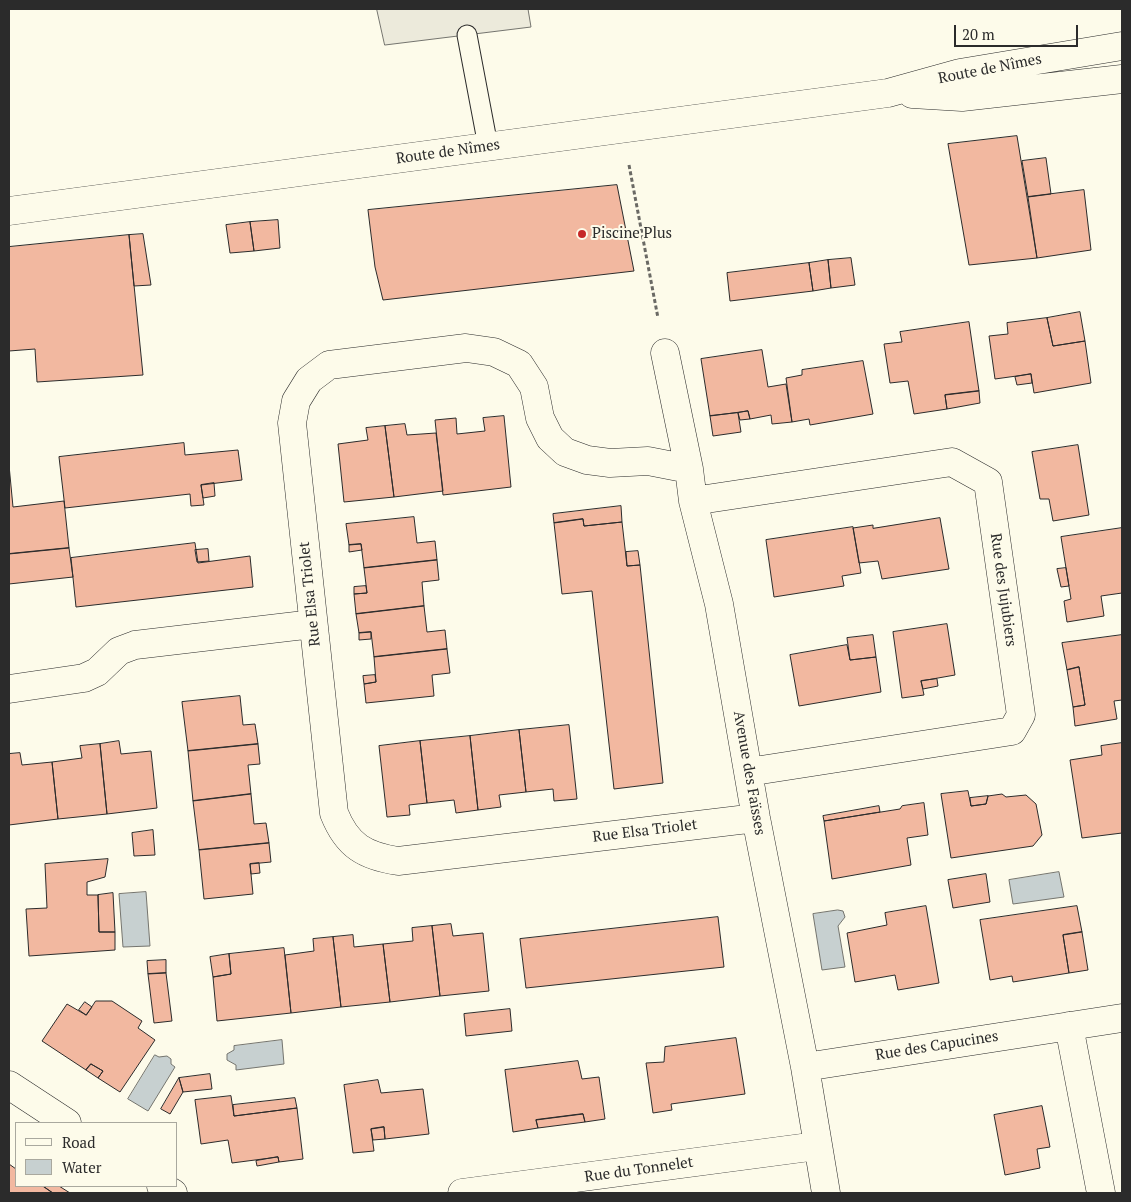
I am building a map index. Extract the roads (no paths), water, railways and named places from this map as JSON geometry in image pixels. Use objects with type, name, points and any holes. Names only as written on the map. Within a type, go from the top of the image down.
[{"type":"street","name":"Route de Nîmes","points":[[9,210],[888,93],[960,73],[1122,46]]},
{"type":"street","name":"Route de Nîmes","points":[[888,93],[962,96],[1122,79]]},
{"type":"street","name":"Rue Elsa Triolet","points":[[689,469],[648,462],[610,463],[587,460],[565,452],[550,438],[540,418],[534,387],[518,364],[494,352],[466,348],[329,365],[309,380],[296,401],[292,423],[334,814],[341,832],[355,846],[376,857],[398,861],[756,818]]},
{"type":"street","name":"Avenue des Faïsses","points":[[665,353],[689,469],[693,501],[719,604],[756,818],[805,1067],[826,1193]]},
{"type":"street","name":"Rue des Jujubiers","points":[[693,501],[952,462],[988,482],[1021,715],[1012,732],[748,772]]},
{"type":"street","points":[[9,689],[84,678],[97,672],[119,651],[135,645],[313,624]]},
{"type":"street","name":"Rue des Capucines","points":[[805,1067],[1122,1018]]},
{"type":"street","points":[[1070,1026],[1101,1193]]},
{"type":"street","points":[[9,1085],[65,1122]]},
{"type":"street","name":"Rue du Tonnelet","points":[[462,1193],[817,1146]]},
{"type":"lane","points":[[467,35],[488,146]]},
{"type":"water","points":[[1059,872],[1064,897],[1013,904],[1009,880]]},
{"type":"water","points":[[146,892],[150,946],[123,947],[119,894]]},
{"type":"water","points":[[843,911],[845,917],[838,926],[845,967],[822,970],[813,914]]},
{"type":"water","points":[[282,1040],[284,1064],[236,1070],[236,1065],[227,1060],[227,1054],[234,1050],[234,1046]]},
{"type":"water","points":[[155,1055],[159,1057],[167,1056],[175,1067],[148,1111],[128,1099]]},
{"type":"place","name":"Piscine Plus","points":[[582,234]]}]
